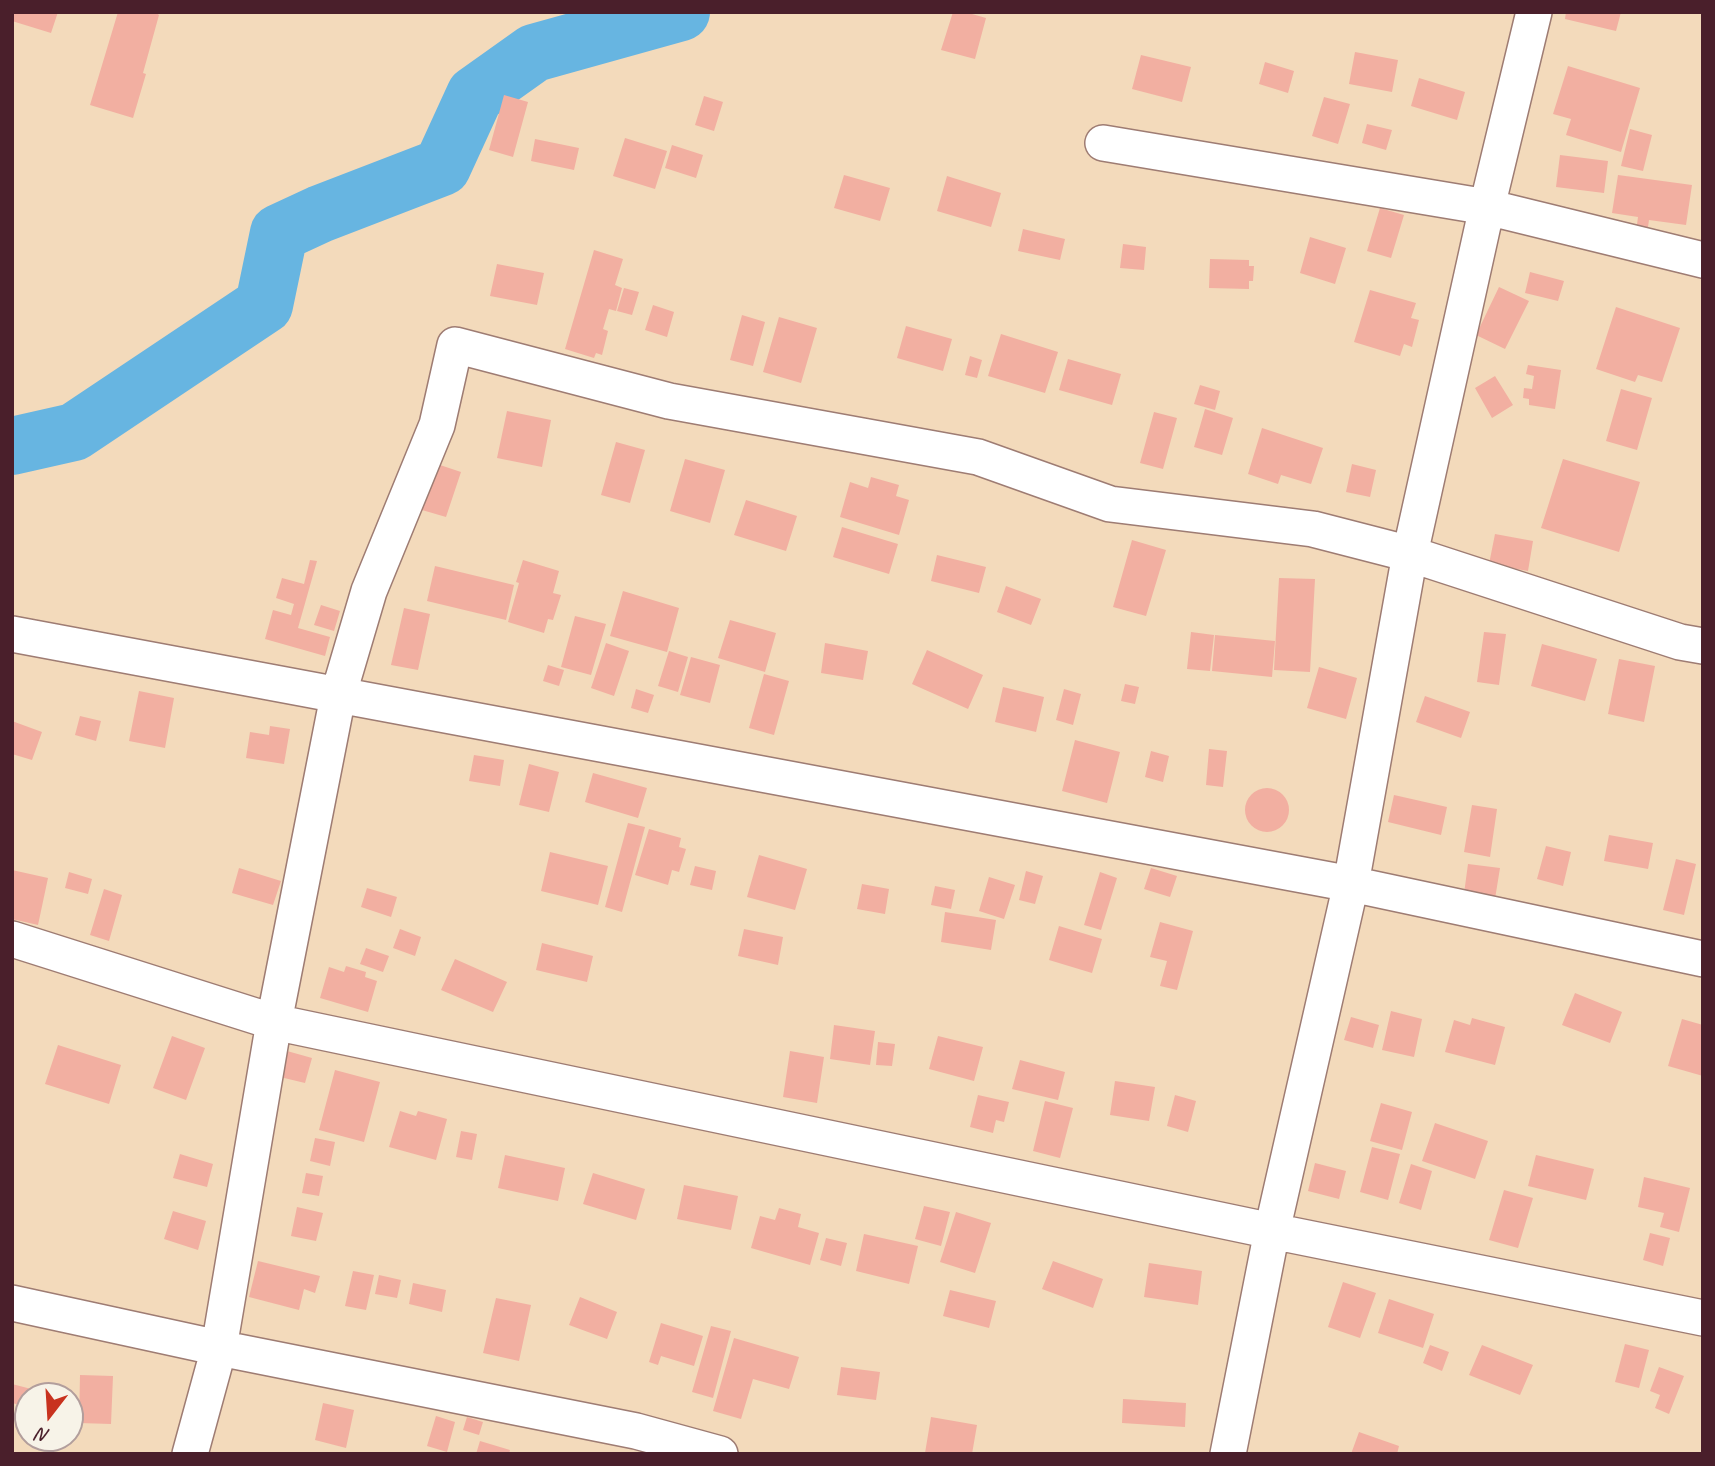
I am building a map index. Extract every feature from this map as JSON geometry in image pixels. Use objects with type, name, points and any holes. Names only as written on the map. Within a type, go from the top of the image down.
[{"type":"street","points":[[1228,1454],[1272,1231],[1351,884],[1410,554],[1487,207],[1534,12]]},
{"type":"street","points":[[1103,143],[1487,207],[1703,260]]},
{"type":"street","points":[[190,1454],[219,1348],[274,1022],[338,696],[369,591],[437,425],[455,345],[669,401],[978,457],[1111,504],[1313,529],[1410,554],[1680,642],[1703,646]]},
{"type":"street","points":[[12,634],[1351,884],[1703,960]]},
{"type":"street","points":[[12,939],[274,1022],[1272,1231],[1703,1318]]},
{"type":"street","points":[[12,1303],[219,1348],[636,1431],[720,1454]]},
{"type":"building","points":[[12,12],[58,12],[51,33],[12,21]]},
{"type":"building","points":[[118,12],[155,12],[159,15],[133,118],[90,105]]},
{"type":"building","points":[[953,12],[965,12],[986,18],[975,59],[941,50]]},
{"type":"building","points":[[1566,12],[1621,12],[1616,31],[1565,19]]},
{"type":"building","points":[[1355,52],[1398,60],[1392,92],[1349,84]]},
{"type":"building","points":[[1141,55],[1191,67],[1182,102],[1132,89]]},
{"type":"building","points":[[1265,62],[1294,71],[1288,93],[1259,84]]},
{"type":"building","points":[[1568,66],[1640,88],[1621,152],[1566,135],[1571,119],[1553,114]]},
{"type":"building","points":[[1419,78],[1465,92],[1457,120],[1411,106]]},
{"type":"building","points":[[504,95],[528,102],[513,157],[489,150]]},
{"type":"building","points":[[704,96],[723,102],[714,131],[695,125]]},
{"type":"building","points":[[1324,97],[1350,104],[1338,144],[1312,136]]},
{"type":"building","points":[[1367,124],[1392,130],[1386,150],[1362,143]]},
{"type":"building","points":[[1630,129],[1652,135],[1643,171],[1621,166]]},
{"type":"building","points":[[625,138],[667,151],[655,189],[613,176]]},
{"type":"building","points":[[535,139],[579,148],[574,170],[531,161]]},
{"type":"building","points":[[672,145],[703,155],[696,178],[665,168]]},
{"type":"building","points":[[1560,155],[1608,161],[1604,193],[1556,187]]},
{"type":"building","points":[[844,175],[890,188],[880,221],[834,208]]},
{"type":"building","points":[[1618,175],[1692,185],[1686,225],[1649,220],[1647,234],[1636,232],[1638,217],[1612,213]]},
{"type":"building","points":[[947,176],[1001,193],[991,227],[937,211]]},
{"type":"building","points":[[1380,208],[1404,215],[1391,258],[1367,251]]},
{"type":"building","points":[[1023,229],[1065,239],[1060,260],[1018,251]]},
{"type":"building","points":[[1310,237],[1346,248],[1335,284],[1300,273]]},
{"type":"building","points":[[1123,244],[1146,247],[1144,270],[1120,268]]},
{"type":"building","points":[[594,250],[623,259],[615,285],[622,288],[616,311],[609,309],[603,329],[608,331],[602,355],[596,353],[594,358],[565,349]]},
{"type":"building","points":[[1210,259],[1249,260],[1249,266],[1254,266],[1253,281],[1249,281],[1249,289],[1209,288]]},
{"type":"building","points":[[497,264],[544,273],[537,305],[490,296]]},
{"type":"building","points":[[1530,272],[1564,281],[1558,301],[1525,293]]},
{"type":"building","points":[[1499,287],[1529,301],[1505,349],[1476,335]]},
{"type":"building","points":[[624,288],[639,292],[632,315],[617,311]]},
{"type":"building","points":[[1370,290],[1416,303],[1411,318],[1419,320],[1412,347],[1404,344],[1400,356],[1354,342]]},
{"type":"building","points":[[653,305],[674,312],[667,337],[645,330]]},
{"type":"building","points":[[1616,307],[1680,328],[1662,382],[1638,375],[1635,382],[1596,369]]},
{"type":"building","points":[[742,315],[765,322],[753,366],[730,360]]},
{"type":"building","points":[[779,317],[817,328],[801,383],[763,372]]},
{"type":"building","points":[[906,326],[952,339],[943,371],[897,358]]},
{"type":"building","points":[[1001,334],[1058,352],[1045,393],[988,376]]},
{"type":"building","points":[[970,356],[982,360],[977,378],[965,375]]},
{"type":"building","points":[[1068,359],[1121,374],[1112,405],[1059,390]]},
{"type":"building","points":[[1528,365],[1561,370],[1555,409],[1529,405],[1529,399],[1523,398],[1524,388],[1532,389],[1534,376],[1526,374]]},
{"type":"building","points":[[1495,376],[1513,405],[1492,418],[1475,388]]},
{"type":"building","points":[[1200,385],[1220,391],[1215,410],[1194,404]]},
{"type":"building","points":[[1621,389],[1652,398],[1637,450],[1606,441]]},
{"type":"building","points":[[1205,409],[1233,418],[1222,455],[1194,447]]},
{"type":"building","points":[[507,411],[551,420],[542,467],[497,458]]},
{"type":"building","points":[[1154,412],[1177,418],[1163,469],[1140,463]]},
{"type":"building","points":[[1262,428],[1323,448],[1311,484],[1281,475],[1278,484],[1248,474]]},
{"type":"building","points":[[616,442],[645,450],[630,503],[601,495]]},
{"type":"building","points":[[685,459],[725,470],[710,523],[670,511]]},
{"type":"building","points":[[1563,459],[1640,482],[1619,552],[1541,528]]},
{"type":"building","points":[[437,464],[461,472],[446,517],[422,510]]},
{"type":"building","points":[[1352,464],[1376,470],[1370,497],[1346,492]]},
{"type":"building","points":[[871,477],[899,485],[896,496],[909,500],[899,535],[840,517],[850,482],[868,488]]},
{"type":"building","points":[[746,500],[797,516],[786,551],[734,535]]},
{"type":"building","points":[[842,527],[898,544],[889,574],[833,557]]},
{"type":"building","points":[[1495,534],[1533,541],[1528,571],[1489,564]]},
{"type":"building","points":[[1132,540],[1166,550],[1146,616],[1113,607]]},
{"type":"building","points":[[937,555],[986,567],[979,593],[931,581]]},
{"type":"building","points":[[310,560],[317,561],[298,628],[330,637],[325,656],[265,639],[273,610],[291,615],[294,604],[276,598],[282,578],[304,584]]},
{"type":"building","points":[[523,560],[559,571],[553,593],[561,595],[553,620],[548,619],[544,633],[508,622]]},
{"type":"building","points":[[435,566],[514,585],[506,620],[427,601]]},
{"type":"building","points":[[1279,578],[1315,579],[1310,672],[1274,670]]},
{"type":"building","points":[[1006,586],[1041,599],[1031,625],[997,612]]},
{"type":"building","points":[[623,591],[679,608],[667,652],[610,636]]},
{"type":"building","points":[[321,605],[340,611],[334,631],[314,625]]},
{"type":"building","points":[[404,608],[430,614],[418,670],[391,665]]},
{"type":"building","points":[[575,616],[606,624],[591,675],[561,667]]},
{"type":"building","points":[[730,620],[776,633],[765,672],[718,658]]},
{"type":"building","points":[[1191,632],[1214,635],[1210,671],[1187,669]]},
{"type":"building","points":[[1484,632],[1506,634],[1499,685],[1477,682]]},
{"type":"building","points":[[1215,635],[1275,641],[1272,677],[1212,671]]},
{"type":"building","points":[[606,643],[629,651],[614,696],[591,688]]},
{"type":"building","points":[[825,643],[868,651],[863,680],[821,673]]},
{"type":"building","points":[[1542,644],[1597,659],[1585,701],[1531,686]]},
{"type":"building","points":[[927,650],[983,675],[968,709],[912,684]]},
{"type":"building","points":[[669,651],[688,657],[678,692],[658,686]]},
{"type":"building","points":[[691,657],[720,665],[710,703],[680,695]]},
{"type":"building","points":[[1619,659],[1655,666],[1644,722],[1608,714]]},
{"type":"building","points":[[548,665],[564,670],[559,686],[543,681]]},
{"type":"building","points":[[1319,667],[1357,678],[1346,719],[1307,708]]},
{"type":"building","points":[[764,674],[789,681],[774,735],[749,728]]},
{"type":"building","points":[[1125,684],[1139,687],[1135,704],[1121,701]]},
{"type":"building","points":[[1003,687],[1044,697],[1036,732],[995,722]]},
{"type":"building","points":[[636,689],[654,695],[648,713],[631,708]]},
{"type":"building","points":[[1064,689],[1081,694],[1073,725],[1056,720]]},
{"type":"building","points":[[139,691],[174,698],[165,748],[129,741]]},
{"type":"building","points":[[1425,696],[1470,712],[1461,738],[1416,722]]},
{"type":"building","points":[[80,716],[101,721],[96,741],[75,735]]},
{"type":"building","points":[[12,721],[42,732],[32,760],[12,754]]},
{"type":"building","points":[[270,726],[290,729],[284,764],[246,758],[250,732],[269,735]]},
{"type":"building","points":[[1075,740],[1120,752],[1107,803],[1062,791]]},
{"type":"building","points":[[1209,749],[1227,751],[1223,787],[1206,785]]},
{"type":"building","points":[[1151,751],[1169,756],[1163,782],[1145,777]]},
{"type":"building","points":[[474,755],[504,760],[500,786],[469,781]]},
{"type":"building","points":[[529,764],[559,772],[549,812],[519,805]]},
{"type":"building","points":[[593,773],[647,788],[638,818],[585,802]]},
{"type":"building","points":[[1267,788],[1282,795],[1289,810],[1282,825],[1267,832],[1252,825],[1245,810],[1252,795]]},
{"type":"building","points":[[1394,795],[1447,807],[1441,835],[1388,822]]},
{"type":"building","points":[[1472,805],[1497,809],[1490,857],[1464,852]]},
{"type":"building","points":[[628,823],[645,827],[622,912],[605,907]]},
{"type":"building","points":[[649,829],[681,838],[679,847],[686,849],[679,872],[672,870],[668,885],[635,875]]},
{"type":"building","points":[[1609,835],[1653,843],[1648,869],[1604,861]]},
{"type":"building","points":[[1546,846],[1571,852],[1563,886],[1537,879]]},
{"type":"building","points":[[550,852],[608,866],[598,905],[541,891]]},
{"type":"building","points":[[759,855],[807,869],[795,910],[747,897]]},
{"type":"building","points":[[1676,859],[1696,864],[1684,915],[1663,910]]},
{"type":"building","points":[[1468,864],[1500,868],[1494,905],[1463,901]]},
{"type":"building","points":[[695,866],[716,871],[712,890],[690,885]]},
{"type":"building","points":[[239,868],[281,881],[273,905],[232,893]]},
{"type":"building","points":[[1151,868],[1177,876],[1170,897],[1144,889]]},
{"type":"building","points":[[12,870],[48,878],[38,925],[12,919]]},
{"type":"building","points":[[1026,871],[1043,876],[1035,904],[1019,900]]},
{"type":"building","points":[[69,872],[92,879],[88,894],[65,888]]},
{"type":"building","points":[[1100,872],[1117,878],[1101,930],[1084,925]]},
{"type":"building","points":[[989,877],[1015,885],[1004,919],[979,911]]},
{"type":"building","points":[[862,884],[889,889],[885,914],[857,909]]},
{"type":"building","points":[[935,886],[955,890],[951,909],[931,905]]},
{"type":"building","points":[[367,888],[397,897],[391,917],[361,907]]},
{"type":"building","points":[[104,889],[122,895],[109,941],[90,935]]},
{"type":"building","points":[[945,912],[996,920],[991,950],[941,942]]},
{"type":"building","points":[[1160,922],[1193,931],[1177,990],[1160,986],[1167,961],[1150,957]]},
{"type":"building","points":[[1059,926],[1102,939],[1092,973],[1049,960]]},
{"type":"building","points":[[400,929],[421,937],[415,956],[393,948]]},
{"type":"building","points":[[744,929],[783,937],[778,965],[738,956]]},
{"type":"building","points":[[542,943],[593,956],[587,982],[536,970]]},
{"type":"building","points":[[366,948],[389,956],[383,972],[360,964]]},
{"type":"building","points":[[455,959],[507,982],[493,1012],[441,990]]},
{"type":"building","points":[[346,966],[366,972],[365,977],[377,981],[368,1012],[320,998],[329,967],[344,972]]},
{"type":"building","points":[[1575,993],[1622,1012],[1610,1043],[1562,1025]]},
{"type":"building","points":[[1391,1011],[1422,1019],[1414,1057],[1382,1050]]},
{"type":"building","points":[[1351,1017],[1379,1025],[1373,1048],[1344,1040]]},
{"type":"building","points":[[1472,1018],[1505,1027],[1495,1065],[1445,1052],[1454,1020],[1470,1025]]},
{"type":"building","points":[[1682,1019],[1703,1025],[1703,1076],[1668,1066]]},
{"type":"building","points":[[834,1025],[875,1031],[870,1065],[830,1059]]},
{"type":"building","points":[[172,1036],[205,1048],[186,1100],[153,1088]]},
{"type":"building","points":[[938,1036],[983,1047],[974,1081],[929,1069]]},
{"type":"building","points":[[878,1042],[895,1044],[892,1066],[876,1065]]},
{"type":"building","points":[[58,1045],[121,1065],[109,1104],[45,1084]]},
{"type":"building","points":[[287,1051],[312,1058],[305,1083],[280,1077]]},
{"type":"building","points":[[790,1051],[824,1057],[817,1103],[783,1097]]},
{"type":"building","points":[[1020,1060],[1065,1072],[1058,1100],[1012,1089]]},
{"type":"building","points":[[335,1070],[380,1082],[364,1142],[319,1130]]},
{"type":"building","points":[[1115,1081],[1155,1087],[1149,1121],[1110,1115]]},
{"type":"building","points":[[978,1095],[1009,1102],[1004,1122],[996,1120],[993,1133],[970,1127]]},
{"type":"building","points":[[1175,1095],[1196,1101],[1188,1132],[1167,1126]]},
{"type":"building","points":[[1045,1101],[1073,1108],[1060,1158],[1033,1151]]},
{"type":"building","points":[[1381,1103],[1412,1112],[1402,1150],[1370,1141]]},
{"type":"building","points":[[400,1111],[416,1116],[418,1111],[447,1119],[436,1160],[389,1147]]},
{"type":"building","points":[[1435,1123],[1488,1141],[1475,1179],[1422,1161]]},
{"type":"building","points":[[461,1131],[477,1134],[472,1160],[456,1157]]},
{"type":"building","points":[[315,1138],[335,1142],[330,1166],[310,1161]]},
{"type":"building","points":[[1372,1147],[1400,1154],[1388,1200],[1360,1192]]},
{"type":"building","points":[[180,1154],[213,1164],[207,1187],[173,1178]]},
{"type":"building","points":[[505,1155],[565,1168],[558,1201],[498,1188]]},
{"type":"building","points":[[1536,1155],[1594,1169],[1586,1200],[1528,1186]]},
{"type":"building","points":[[1315,1163],[1346,1171],[1339,1199],[1308,1191]]},
{"type":"building","points":[[1411,1164],[1432,1171],[1421,1210],[1399,1203]]},
{"type":"building","points":[[306,1173],[323,1176],[319,1196],[302,1193]]},
{"type":"building","points":[[593,1173],[645,1189],[636,1220],[583,1204]]},
{"type":"building","points":[[1644,1177],[1690,1188],[1679,1232],[1660,1227],[1664,1213],[1638,1207]]},
{"type":"building","points":[[684,1185],[738,1196],[731,1230],[677,1219]]},
{"type":"building","points":[[1504,1190],[1533,1198],[1518,1248],[1489,1240]]},
{"type":"building","points":[[924,1206],[950,1212],[941,1246],[915,1239]]},
{"type":"building","points":[[297,1207],[323,1213],[316,1241],[291,1236]]},
{"type":"building","points":[[779,1208],[801,1214],[798,1227],[819,1233],[810,1265],[751,1248],[760,1216],[775,1220]]},
{"type":"building","points":[[173,1211],[206,1221],[198,1250],[164,1239]]},
{"type":"building","points":[[956,1212],[991,1223],[975,1273],[940,1262]]},
{"type":"building","points":[[1650,1233],[1670,1238],[1663,1266],[1643,1260]]},
{"type":"building","points":[[864,1234],[918,1246],[909,1284],[856,1271]]},
{"type":"building","points":[[826,1238],[847,1243],[841,1266],[820,1260]]},
{"type":"building","points":[[258,1261],[320,1276],[315,1293],[304,1289],[299,1310],[249,1297]]},
{"type":"building","points":[[1053,1261],[1103,1279],[1093,1308],[1042,1289]]},
{"type":"building","points":[[1149,1263],[1202,1271],[1198,1305],[1144,1297]]},
{"type":"building","points":[[353,1271],[374,1275],[366,1310],[345,1306]]},
{"type":"building","points":[[379,1275],[401,1280],[397,1298],[375,1294]]},
{"type":"building","points":[[1343,1282],[1376,1293],[1360,1338],[1328,1327]]},
{"type":"building","points":[[413,1283],[446,1290],[442,1312],[409,1304]]},
{"type":"building","points":[[950,1290],[996,1301],[989,1328],[943,1316]]},
{"type":"building","points":[[580,1297],[617,1312],[607,1339],[569,1325]]},
{"type":"building","points":[[496,1298],[531,1305],[519,1361],[483,1353]]},
{"type":"building","points":[[1389,1299],[1434,1314],[1423,1348],[1378,1333]]},
{"type":"building","points":[[661,1323],[703,1336],[694,1366],[661,1356],[658,1365],[649,1362]]},
{"type":"building","points":[[711,1326],[731,1331],[713,1398],[692,1392]]},
{"type":"building","points":[[734,1338],[799,1357],[789,1389],[753,1379],[741,1419],[713,1411]]},
{"type":"building","points":[[1625,1344],[1649,1350],[1639,1388],[1615,1382]]},
{"type":"building","points":[[1430,1345],[1449,1352],[1442,1371],[1423,1363]]},
{"type":"building","points":[[1482,1345],[1533,1365],[1520,1395],[1469,1375]]},
{"type":"building","points":[[841,1367],[880,1372],[876,1400],[837,1395]]},
{"type":"building","points":[[1659,1367],[1684,1376],[1669,1414],[1655,1408],[1660,1395],[1650,1391]]},
{"type":"building","points":[[80,1375],[113,1376],[111,1424],[84,1423],[84,1382],[80,1382]]},
{"type":"building","points":[[12,1384],[14,1404],[12,1403]]},
{"type":"building","points":[[1123,1399],[1186,1403],[1185,1427],[1122,1423]]},
{"type":"building","points":[[323,1403],[354,1410],[346,1448],[315,1440]]},
{"type":"building","points":[[436,1416],[455,1422],[447,1452],[427,1446]]},
{"type":"building","points":[[467,1417],[483,1422],[479,1435],[463,1430]]},
{"type":"building","points":[[931,1417],[977,1425],[972,1454],[925,1453]]},
{"type":"building","points":[[1359,1432],[1399,1446],[1397,1454],[1351,1454]]},
{"type":"building","points":[[480,1441],[510,1450],[509,1454],[476,1454]]},
{"type":"waterway","points":[[12,446],[74,432],[264,305],[279,233],[320,214],[442,167],[475,95],[534,53],[681,12]]}]
